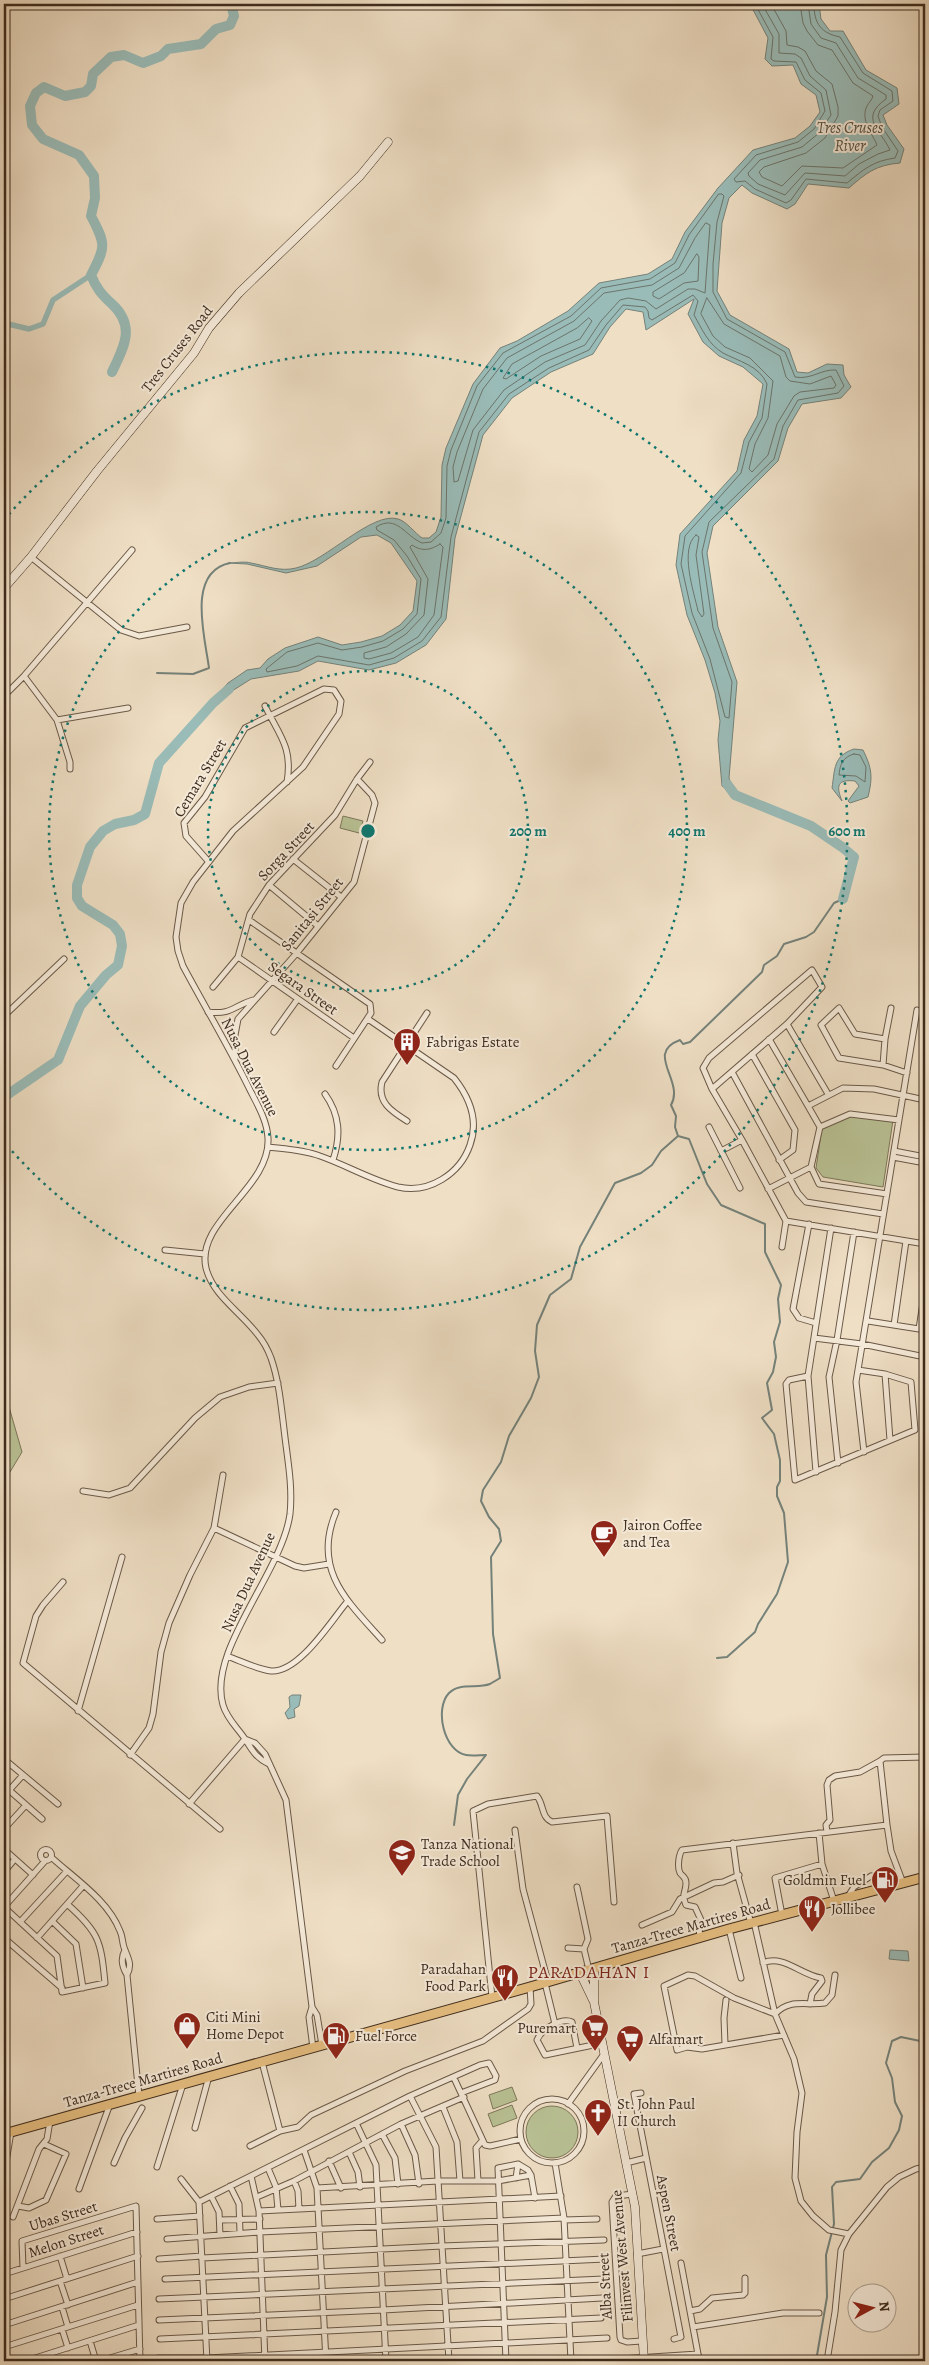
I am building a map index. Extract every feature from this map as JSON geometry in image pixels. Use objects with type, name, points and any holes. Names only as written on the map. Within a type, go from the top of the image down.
[{"type":"main road","name":"Tres Cruses Road","points":[[4,588],[31,557],[103,464],[194,353],[209,328],[239,293],[360,176],[388,142]]},
{"type":"main road","name":"Tanza-Trece Martires Road","points":[[8,2133],[580,1973],[754,1922],[925,1877]]},
{"type":"main road","name":"Filinvest West Avenue","points":[[592,1969],[594,2002],[635,2208],[644,2359]]},
{"type":"main road","name":"Filinvest West Avenue","points":[[580,1973],[594,2002]]},
{"type":"street","points":[[4,696],[24,676],[132,550]]},
{"type":"street","points":[[31,557],[121,630],[139,636],[187,626]]},
{"type":"street","points":[[24,676],[57,720],[70,762],[70,769]]},
{"type":"street","name":"Cemara Street","points":[[209,862],[186,836],[184,823],[205,797],[245,728],[324,689],[334,690],[341,701],[339,714],[303,767],[287,782]]},
{"type":"street","points":[[265,706],[287,748],[290,765],[287,782]]},
{"type":"street","points":[[57,720],[128,708]]},
{"type":"street","name":"Sorga Street","points":[[213,987],[238,957],[253,909],[269,885],[336,815],[357,778],[370,762]]},
{"type":"street","name":"Sanitasi Street","points":[[238,1019],[248,1011],[254,1000],[296,954],[354,882],[375,803],[372,795],[357,778]]},
{"type":"street","name":"Nusa Dua Avenue","points":[[287,782],[233,831],[193,882],[181,903],[176,937],[183,966],[235,1060],[266,1123],[268,1147],[256,1178],[212,1234],[206,1254],[206,1266],[211,1282],[258,1335],[270,1356],[278,1383],[291,1481],[291,1497],[287,1528],[275,1558],[227,1656],[221,1675],[221,1695],[229,1719],[245,1739],[248,1748],[260,1760],[269,1764],[286,1800],[312,2007],[309,2017],[318,2047]]},
{"type":"street","points":[[293,859],[341,897]]},
{"type":"street","points":[[269,885],[318,926]]},
{"type":"street","points":[[249,920],[371,1007],[368,1018],[336,1066]]},
{"type":"street","name":"Segara Street","points":[[238,957],[271,982],[354,1038]]},
{"type":"street","points":[[4,1016],[64,959]]},
{"type":"street","points":[[712,1089],[787,1024],[822,988],[812,970],[709,1058],[703,1068],[712,1089],[786,1221],[782,1247]]},
{"type":"street","name":"Sanitasi Street","points":[[208,1012],[232,1011],[242,1003],[254,1000]]},
{"type":"street","points":[[274,1032],[297,1000]]},
{"type":"street","points":[[885,1039],[855,1034],[839,1008],[821,1025],[839,1058],[883,1065],[907,1073]]},
{"type":"street","points":[[883,1065],[885,1039],[891,1008]]},
{"type":"street","points":[[864,1452],[856,1382],[868,1321],[883,1214],[917,1010]]},
{"type":"street","points":[[232,1011],[238,1019],[235,1035],[235,1060]]},
{"type":"street","points":[[407,1120],[390,1110],[382,1100],[379,1091],[382,1082],[427,1013]]},
{"type":"street","points":[[268,1147],[303,1151],[333,1160],[390,1184],[408,1188],[439,1181],[457,1168],[471,1142],[474,1129],[469,1100],[454,1078],[368,1018]]},
{"type":"street","points":[[787,1024],[828,1094]]},
{"type":"street","points":[[770,1039],[820,1126],[812,1167],[819,1184],[887,1194]]},
{"type":"street","points":[[752,1054],[795,1130],[793,1150],[779,1160]]},
{"type":"street","points":[[732,1072],[779,1160],[791,1177],[798,1193],[806,1202],[883,1214]]},
{"type":"street","points":[[808,1106],[828,1094],[843,1088],[874,1089],[925,1100]]},
{"type":"street","points":[[325,1094],[333,1104],[337,1116],[338,1145],[333,1160]]},
{"type":"street","points":[[820,1126],[850,1114],[899,1120]]},
{"type":"street","points":[[709,1127],[740,1188]]},
{"type":"street","points":[[721,1151],[742,1140]]},
{"type":"street","points":[[893,1154],[925,1157]]},
{"type":"street","points":[[893,1154],[925,1162]]},
{"type":"street","points":[[768,1189],[812,1167]]},
{"type":"street","points":[[786,1221],[925,1244]]},
{"type":"street","points":[[809,1224],[793,1309],[799,1318],[816,1323]]},
{"type":"street","points":[[816,1472],[808,1376],[831,1228]]},
{"type":"street","points":[[838,1463],[829,1377],[837,1340],[854,1232]]},
{"type":"street","points":[[894,1326],[906,1241]]},
{"type":"street","points":[[165,1250],[206,1254]]},
{"type":"street","points":[[868,1321],[919,1329],[925,1290]]},
{"type":"street","points":[[814,1338],[862,1344],[925,1357]]},
{"type":"street","points":[[808,1376],[788,1380],[786,1384],[795,1480],[914,1430],[911,1382],[885,1374],[858,1370]]},
{"type":"street","points":[[885,1374],[890,1440]]},
{"type":"street","points":[[83,1491],[109,1495],[130,1488],[195,1418],[220,1397],[248,1387],[278,1383]]},
{"type":"street","points":[[130,1755],[149,1728],[153,1714],[161,1652],[169,1623],[190,1575],[214,1528],[223,1474]]},
{"type":"street","points":[[336,1512],[328,1538],[329,1564],[335,1582],[347,1602],[382,1640]]},
{"type":"street","points":[[214,1528],[275,1558],[304,1568],[329,1564]]},
{"type":"street","points":[[78,1711],[122,1557]]},
{"type":"street","points":[[62,1582],[36,1616],[23,1663],[220,1829]]},
{"type":"street","points":[[227,1656],[261,1669],[273,1671],[291,1665],[302,1657],[347,1602]]},
{"type":"street","points":[[189,1804],[245,1739]]},
{"type":"street","points":[[827,1832],[826,1825],[830,1820],[827,1785],[829,1780],[836,1776],[860,1772],[884,1758],[925,1757]]},
{"type":"street","points":[[4,1760],[58,1804]]},
{"type":"street","points":[[880,1761],[890,1851],[903,1883]]},
{"type":"street","points":[[4,1796],[23,1775]]},
{"type":"street","points":[[9,1790],[42,1819]]},
{"type":"street","points":[[492,1997],[472,1811],[488,1804],[537,1796],[547,1819],[552,1822],[607,1816],[614,1902]]},
{"type":"street","points":[[4,1829],[26,1805]]},
{"type":"street","points":[[700,1938],[699,1928],[701,1920],[695,1907],[686,1905],[683,1898],[682,1893],[686,1883],[685,1877],[679,1870],[679,1857],[682,1850],[887,1825]]},
{"type":"street","points":[[515,1830],[525,1896],[547,1982],[555,2024]]},
{"type":"street","points":[[819,1833],[822,1864],[834,1902]]},
{"type":"street","points":[[733,1843],[750,1920],[754,1922],[775,2014],[794,2059],[802,2093],[796,2132],[795,2178],[801,2201],[813,2216],[829,2230],[846,2233]]},
{"type":"street","points":[[4,1849],[33,1875]]},
{"type":"street","points":[[45,1860],[40,1855],[43,1850],[50,1850],[51,1857],[105,1906],[120,1931],[125,1950],[129,1956],[130,1968],[127,1975],[139,2096]]},
{"type":"street","points":[[51,1857],[45,1860],[4,1907],[57,1956],[62,1992],[105,1983],[102,1952],[93,1930],[67,1904]]},
{"type":"street","points":[[4,1872],[15,1859]]},
{"type":"street","points":[[782,1915],[774,1880],[776,1877],[822,1864]]},
{"type":"street","points":[[20,1922],[67,1871]]},
{"type":"street","points":[[642,1925],[672,1912],[678,1900],[714,1883],[739,1875]]},
{"type":"street","points":[[847,1898],[854,1887],[871,1876]]},
{"type":"street","points":[[37,1938],[83,1886]]},
{"type":"street","points":[[577,1886],[588,1940],[584,1949],[592,1969]]},
{"type":"street","points":[[52,1921],[76,1944],[83,1988]]},
{"type":"street","points":[[729,1929],[742,1978]]},
{"type":"street","points":[[4,1938],[62,1988]]},
{"type":"street","points":[[568,1948],[584,1949]]},
{"type":"street","points":[[763,1963],[770,1960],[783,1962],[804,1973],[820,1978],[822,1981],[812,1994],[810,2004]]},
{"type":"street","points":[[775,2014],[734,1998],[695,1976],[688,1975],[664,1986],[678,2050],[687,2047],[702,2049],[784,2035]]},
{"type":"street","points":[[775,2014],[785,2005],[798,2002],[810,2004],[825,2003],[832,1995],[835,1975]]},
{"type":"street","points":[[250,2146],[280,2131],[298,2128],[311,2115],[405,2071],[483,2041],[528,2009],[531,2004],[530,1987]]},
{"type":"street","points":[[724,2044],[726,2000]]},
{"type":"street","name":"Nusa Dua Avenue","points":[[312,2007],[317,2015],[318,2047]]},
{"type":"street","points":[[577,2048],[572,2022],[568,2020],[555,2024],[539,2035],[537,2040],[545,2055],[603,2043]]},
{"type":"street","points":[[568,2104],[605,2053]]},
{"type":"street","points":[[262,2062],[280,2131]]},
{"type":"street","points":[[199,2202],[410,2096],[484,2063],[490,2063],[493,2068],[495,2080],[443,2107],[401,2124],[294,2181],[258,2197]]},
{"type":"street","points":[[195,2128],[209,2076]]},
{"type":"street","points":[[454,2078],[485,2145],[490,2146],[521,2139]]},
{"type":"street","points":[[157,2167],[183,2083]]},
{"type":"street","name":"Aspen Street","points":[[641,2093],[634,2094],[681,2338],[674,2339]]},
{"type":"street","points":[[410,2096],[436,2147],[449,2361]]},
{"type":"street","points":[[553,2100],[568,2104],[576,2111],[582,2122],[582,2139],[579,2147],[571,2157],[555,2163],[546,2162],[534,2157],[521,2139],[523,2120],[535,2105],[553,2100]]},
{"type":"street","points":[[79,2189],[110,2104]]},
{"type":"street","points":[[443,2107],[457,2142],[460,2181]]},
{"type":"street","points":[[114,2163],[125,2138],[142,2108]]},
{"type":"street","points":[[13,2217],[39,2149],[47,2139],[50,2121]]},
{"type":"street","points":[[356,2123],[376,2166],[386,2361]]},
{"type":"street","points":[[401,2124],[415,2155],[419,2184]]},
{"type":"street","points":[[4,2194],[8,2133]]},
{"type":"street","points":[[382,2134],[395,2158],[398,2184]]},
{"type":"street","points":[[478,2181],[476,2148],[482,2141]]},
{"type":"street","points":[[18,2206],[30,2208],[46,2200],[66,2154],[44,2144]]},
{"type":"street","points":[[304,2150],[317,2188],[326,2361]]},
{"type":"street","points":[[349,2152],[358,2172],[360,2186]]},
{"type":"street","points":[[626,2163],[646,2158]]},
{"type":"street","points":[[329,2161],[341,2188]]},
{"type":"street","points":[[555,2163],[564,2219],[571,2361]]},
{"type":"street","points":[[506,2361],[498,2168],[518,2164],[528,2170],[531,2175],[535,2198]]},
{"type":"street","points":[[516,2178],[518,2164]]},
{"type":"street","points":[[827,2361],[835,2312],[841,2250],[846,2233],[887,2187],[899,2177],[925,2167]]},
{"type":"street","points":[[268,2168],[276,2189],[278,2210]]},
{"type":"street","points":[[317,2188],[498,2181],[531,2175]]},
{"type":"street","points":[[251,2176],[258,2197],[260,2219],[265,2358]]},
{"type":"street","points":[[181,2179],[199,2202],[207,2360]]},
{"type":"street","points":[[294,2181],[298,2191],[299,2209]]},
{"type":"street","points":[[230,2186],[239,2204],[240,2233]]},
{"type":"street","name":"Alba Street","points":[[633,2194],[616,2196],[612,2202],[620,2340],[627,2342],[642,2341]]},
{"type":"street","points":[[211,2196],[218,2208],[220,2235]]},
{"type":"street","points":[[259,2211],[561,2196]]},
{"type":"street","name":"Ubas Street","points":[[22,2268],[22,2241],[136,2206],[137,2232]]},
{"type":"street","points":[[156,2219],[200,2216]]},
{"type":"street","points":[[220,2220],[260,2219]]},
{"type":"street","points":[[167,2239],[260,2232],[597,2219]]},
{"type":"street","points":[[137,2232],[140,2361]]},
{"type":"street","name":"Melon Street","points":[[4,2274],[137,2232]]},
{"type":"street","points":[[159,2259],[565,2240],[604,2240]]},
{"type":"street","points":[[637,2254],[664,2249]]},
{"type":"street","points":[[60,2256],[67,2279]]},
{"type":"street","points":[[4,2299],[138,2256]]},
{"type":"street","points":[[165,2279],[605,2259]]},
{"type":"street","points":[[681,2263],[700,2361]]},
{"type":"street","points":[[690,2312],[704,2306],[712,2298],[728,2294],[734,2296],[745,2294],[745,2278]]},
{"type":"street","points":[[160,2299],[604,2279]]},
{"type":"street","points":[[60,2281],[68,2304]]},
{"type":"street","points":[[4,2325],[138,2282]]},
{"type":"street","points":[[160,2320],[602,2298]]},
{"type":"street","points":[[4,2347],[138,2305]]},
{"type":"street","points":[[62,2307],[68,2348]]},
{"type":"street","points":[[693,2327],[783,2313],[819,2313]]},
{"type":"street","points":[[160,2339],[602,2318]]},
{"type":"street","points":[[26,2361],[138,2325]]},
{"type":"street","points":[[158,2358],[207,2360],[265,2358],[385,2348],[448,2347],[606,2338]]},
{"type":"street","points":[[90,2341],[96,2361]]},
{"type":"street","points":[[100,2361],[118,2358],[140,2349]]},
{"type":"street","points":[[589,2361],[644,2359],[698,2354]]},
{"type":"green space","points":[[343,816],[363,821],[359,833],[340,828]]},
{"type":"green space","points":[[848,1115],[893,1120],[883,1187],[823,1177],[816,1168],[822,1128]]},
{"type":"green space","points":[[4,1398],[7,1400],[22,1452],[4,1482]]},
{"type":"green space","points":[[512,2087],[517,2100],[493,2109],[489,2095]]},
{"type":"green space","points":[[512,2105],[517,2118],[493,2127],[488,2114]]},
{"type":"green space","points":[[552,2106],[562,2108],[570,2114],[576,2122],[578,2132],[576,2142],[570,2150],[562,2156],[552,2158],[542,2156],[534,2150],[528,2142],[526,2132],[528,2122],[534,2114],[542,2108]]},
{"type":"water","name":"Tres Cruses River","points":[[750,4],[819,4],[821,19],[830,31],[843,31],[866,70],[897,88],[899,104],[883,115],[887,125],[904,149],[900,163],[878,168],[849,188],[808,184],[795,204],[787,209],[752,193],[742,185],[729,198],[722,223],[717,291],[730,315],[789,349],[797,372],[808,373],[827,364],[843,365],[844,375],[851,387],[841,398],[802,404],[788,428],[778,461],[713,526],[707,553],[718,627],[737,682],[729,778],[735,795],[722,786],[718,740],[720,721],[715,693],[705,660],[687,615],[676,565],[680,534],[737,471],[744,440],[757,416],[763,384],[743,367],[719,356],[703,342],[688,314],[694,299],[646,330],[643,312],[626,309],[610,327],[593,354],[551,372],[512,398],[483,435],[455,538],[446,619],[426,645],[396,663],[369,670],[318,661],[299,671],[251,679],[213,703],[159,763],[228,683],[247,670],[260,668],[268,659],[285,648],[318,637],[342,645],[382,636],[400,625],[413,611],[417,581],[391,543],[377,535],[361,537],[317,566],[286,573],[247,564],[228,563],[248,562],[279,569],[296,568],[308,564],[375,522],[387,519],[401,520],[422,538],[429,538],[436,532],[441,517],[442,465],[446,448],[473,384],[500,348],[517,341],[568,311],[599,283],[648,274],[672,259],[685,232],[718,188],[753,150],[795,138],[810,126],[820,112],[816,95],[801,84],[793,65],[772,66],[765,59],[768,38]]},
{"type":"water","points":[[854,749],[863,750],[870,768],[871,784],[868,797],[850,803],[848,801],[859,786],[855,781],[841,782],[839,791],[842,801],[832,788],[836,764],[842,755]]},
{"type":"water","points":[[301,1695],[299,1706],[294,1709],[295,1717],[288,1719],[285,1713],[290,1707],[289,1697]]},
{"type":"water","points":[[890,1950],[908,1951],[909,1961],[889,1959]]},
{"type":"waterway","points":[[112,372],[124,345],[126,329],[124,320],[119,312],[100,291],[91,275],[102,251],[102,240],[91,216],[95,198],[94,176],[79,155],[43,139],[32,125],[30,106],[36,93],[44,87],[65,96],[85,92],[91,86],[93,74],[111,57],[124,55],[143,63],[161,56],[168,49],[201,44],[216,29],[230,25],[234,16],[231,4]]},
{"type":"waterway","points":[[4,323],[29,329],[43,324],[53,300],[91,275]]},
{"type":"waterway","points":[[157,673],[193,674],[209,668],[202,624],[203,592],[208,579],[216,569],[230,563]]},
{"type":"waterway","points":[[4,1097],[58,1060],[80,1006],[106,975],[118,965],[122,946],[120,934],[113,925],[82,906],[77,898],[77,885],[90,847],[103,831],[115,824],[134,820],[145,814],[159,763],[213,703],[229,689]]},
{"type":"waterway","points":[[727,784],[735,795],[811,826],[854,857],[843,899]]},
{"type":"waterway","points":[[678,1136],[675,1127],[676,1116],[671,1105],[674,1096],[673,1087],[665,1060],[665,1052],[670,1046],[680,1040],[683,1044],[690,1042],[762,972],[764,965],[777,956],[784,944],[806,937],[814,932],[834,903],[843,899]]},
{"type":"waterway","points":[[678,1136],[689,1139],[707,1184],[721,1205],[765,1224],[765,1252],[781,1285],[778,1299],[780,1322],[774,1342],[776,1357],[773,1372],[767,1383],[772,1410],[762,1418],[774,1434],[780,1460],[780,1481],[777,1487],[777,1496],[784,1513],[788,1562],[777,1594],[755,1632],[727,1657],[717,1658]]},
{"type":"waterway","points":[[454,1825],[458,1795],[467,1779],[486,1755],[466,1755],[458,1752],[452,1746],[444,1728],[442,1709],[449,1693],[453,1690],[490,1684],[500,1678],[493,1634],[491,1557],[501,1541],[499,1529],[489,1517],[481,1501],[483,1490],[501,1462],[509,1436],[531,1398],[539,1377],[535,1351],[537,1325],[550,1295],[571,1279],[580,1247],[615,1183],[641,1173],[652,1165],[661,1151],[678,1136]]},
{"type":"waterway","points":[[816,2361],[827,2297],[826,2255],[834,2224],[832,2187],[836,2182],[860,2179],[872,2162],[889,2148],[899,2130],[902,2116],[895,2102],[892,2078],[886,2063],[892,2041],[901,2037],[925,2042]]},
{"type":"place","name":"Fabrigas Estate","points":[[407,1066]]},
{"type":"place","name":"Jairon Coffee and Tea","points":[[604,1558]]},
{"type":"place","name":"Tanza National Trade School","points":[[402,1877]]},
{"type":"place","name":"Goldmin Fuel","points":[[885,1904]]},
{"type":"place","name":"Jollibee","points":[[812,1933]]},
{"type":"place","name":"Paradahan Food Park","points":[[505,2002]]},
{"type":"place","name":"Citi Mini Home Depot","points":[[187,2050]]},
{"type":"place","name":"Puremart","points":[[595,2052]]},
{"type":"place","name":"Fuel Force","points":[[336,2060]]},
{"type":"place","name":"Alfamart","points":[[630,2063]]},
{"type":"place","name":"St. John Paul II Church","points":[[598,2137]]},
{"type":"district","name":"PARADAHAN I","points":[[589,1972]]}]
